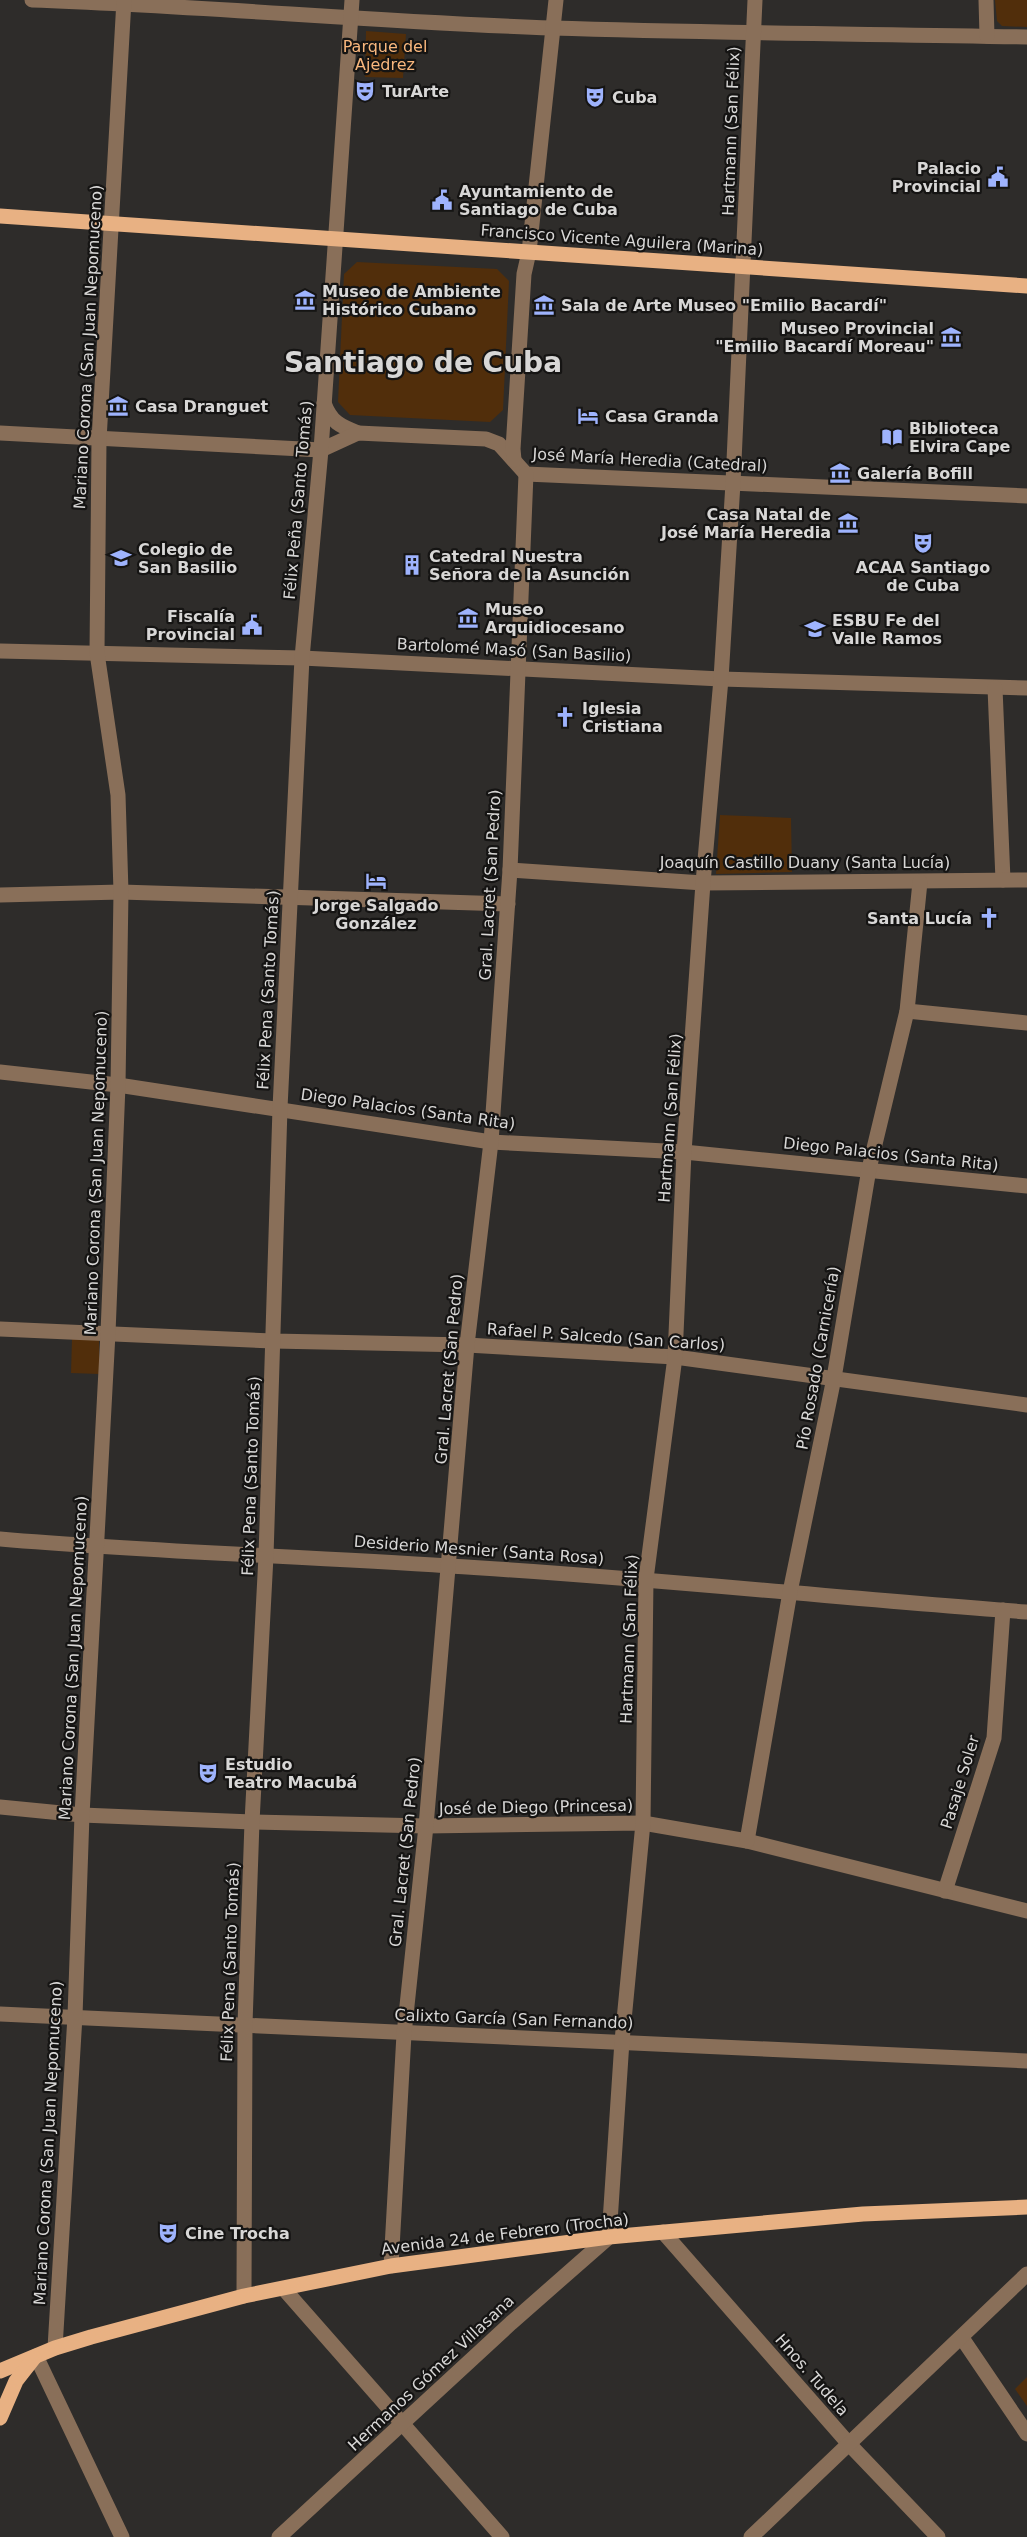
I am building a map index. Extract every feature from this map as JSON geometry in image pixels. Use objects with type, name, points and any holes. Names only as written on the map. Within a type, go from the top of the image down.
[{"type":"main road","name":"Francisco Vicente Aguilera (Marina)","points":[[0,216],[1027,285]]},
{"type":"main road","name":"Avenida 24 de Febrero (Trocha)","points":[[0,2371],[55,2348],[244,2296],[391,2266],[609,2237],[863,2214],[1027,2207]]},
{"type":"main road","points":[[0,2418],[16,2381],[36,2356]]},
{"type":"street","points":[[32,0],[124,2],[350,18],[552,28],[1027,37]]},
{"type":"street","points":[[335,238],[352,0]]},
{"type":"street","points":[[514,460],[524,274],[529,252],[555,0]]},
{"type":"street","name":"Hartmann (San Félix)","points":[[609,2237],[622,2041],[643,1824],[646,1579],[675,1357],[684,1152],[703,883],[721,679],[744,266],[755,0]]},
{"type":"street","points":[[986,0],[987,36]]},
{"type":"street","name":"Mariano Corona (San Juan Nepomuceno)","points":[[55,2348],[75,2016],[82,1815],[98,1548],[118,1085],[121,892],[118,795],[97,652],[99,440],[124,2]]},
{"type":"street","name":"Félix Peña (Santo Tomás)","points":[[302,658],[321,450],[335,238]]},
{"type":"street","points":[[324,403],[328,415],[338,426],[358,433]]},
{"type":"street","name":"José María Heredia (Catedral)","points":[[0,433],[321,450],[358,433],[486,439],[499,444],[526,474],[1027,496]]},
{"type":"street","name":"Gral. Lacret (San Pedro)","points":[[391,2266],[405,2034],[426,1826],[467,1345],[491,1142],[510,870],[526,474]]},
{"type":"street","name":"Bartolomé Masó (San Basilio)","points":[[0,651],[302,658],[721,679],[1027,688]]},
{"type":"street","name":"Félix Pena (Santo Tomás)","points":[[244,2296],[245,2024],[252,1822],[266,1556],[280,1108],[302,658]]},
{"type":"street","points":[[995,688],[1003,880]]},
{"type":"street","name":"Joaquín Castillo Duany (Santa Lucía)","points":[[510,870],[703,883],[1027,880]]},
{"type":"street","name":"Pío Rosado (Carnicería)","points":[[747,1841],[790,1592],[834,1378],[869,1169],[907,1011],[920,882]]},
{"type":"street","points":[[0,895],[121,892],[508,904]]},
{"type":"street","points":[[907,1011],[1027,1023]]},
{"type":"street","name":"Diego Palacios (Santa Rita)","points":[[0,1072],[118,1085],[280,1108],[491,1142],[684,1152],[1027,1186]]},
{"type":"street","name":"Rafael P. Salcedo (San Carlos)","points":[[0,1329],[273,1341],[467,1345],[675,1357],[1027,1405]]},
{"type":"street","name":"Desiderio Mesnier (Santa Rosa)","points":[[0,1539],[98,1548],[449,1566],[646,1579],[1027,1612]]},
{"type":"street","name":"Pasaje Soler","points":[[945,1891],[994,1738],[1003,1610]]},
{"type":"street","name":"José de Diego (Princesa)","points":[[0,1807],[82,1815],[252,1822],[426,1826],[643,1824],[747,1841],[1027,1911]]},
{"type":"street","name":"Calixto García (San Fernando)","points":[[0,2014],[1027,2061]]},
{"type":"street","name":"Hnos. Tudela","points":[[663,2232],[849,2444],[938,2537]]},
{"type":"street","name":"Hermanos Gómez Villasana","points":[[279,2537],[511,2323],[609,2237]]},
{"type":"street","points":[[751,2537],[1027,2274]]},
{"type":"street","points":[[284,2289],[502,2537]]},
{"type":"street","points":[[962,2338],[1027,2434]]},
{"type":"street","points":[[36,2356],[122,2537]]},
{"type":"green space","points":[[995,0],[1027,0],[1027,27],[1002,26],[997,21]]},
{"type":"green space","name":"Parque del Ajedrez","points":[[366,31],[406,34],[403,78],[365,77]]},
{"type":"green space","points":[[357,262],[497,269],[509,281],[503,410],[490,422],[350,415],[338,402],[344,274]]},
{"type":"green space","points":[[720,815],[791,818],[792,872],[716,874]]},
{"type":"green space","points":[[72,1339],[99,1339],[99,1374],[71,1373]]},
{"type":"green space","points":[[1027,2377],[1027,2406],[1015,2389]]},
{"type":"place","name":"TurArte","points":[[365,91]]},
{"type":"place","name":"Cuba","points":[[595,97]]},
{"type":"place","name":"Palacio Provincial","points":[[998,177]]},
{"type":"place","name":"Ayuntamiento de Santiago de Cuba","points":[[442,200]]},
{"type":"place","name":"Museo de Ambiente Histórico Cubano","points":[[305,300]]},
{"type":"place","name":"Sala de Arte Museo \"Emilio Bacardí\"","points":[[544,305]]},
{"type":"place","name":"Museo Provincial \"Emilio Bacardí Moreau\"","points":[[951,337]]},
{"type":"place","name":"Casa Dranguet","points":[[118,406]]},
{"type":"place","name":"Casa Granda","points":[[588,416]]},
{"type":"place","name":"Biblioteca Elvira Cape","points":[[892,437]]},
{"type":"place","name":"Galería Bofill","points":[[840,473]]},
{"type":"place","name":"Casa Natal de José María Heredia","points":[[848,523]]},
{"type":"place","name":"ACAA Santiago de Cuba","points":[[923,543]]},
{"type":"place","name":"Colegio de San Basilio","points":[[121,558]]},
{"type":"place","name":"Catedral Nuestra Señora de la Asunción","points":[[412,565]]},
{"type":"place","name":"Museo Arquidiocesano","points":[[468,618]]},
{"type":"place","name":"Fiscalía Provincial","points":[[252,625]]},
{"type":"place","name":"ESBU Fe del Valle Ramos","points":[[815,629]]},
{"type":"place","name":"Iglesia Cristiana","points":[[565,717]]},
{"type":"place","name":"Jorge Salgado González","points":[[376,881]]},
{"type":"place","name":"Santa Lucía","points":[[989,918]]},
{"type":"place","name":"Estudio Teatro Macubá","points":[[208,1773]]},
{"type":"place","name":"Cine Trocha","points":[[168,2233]]},
{"type":"district","name":"Santiago de Cuba","points":[[423,362]]}]
